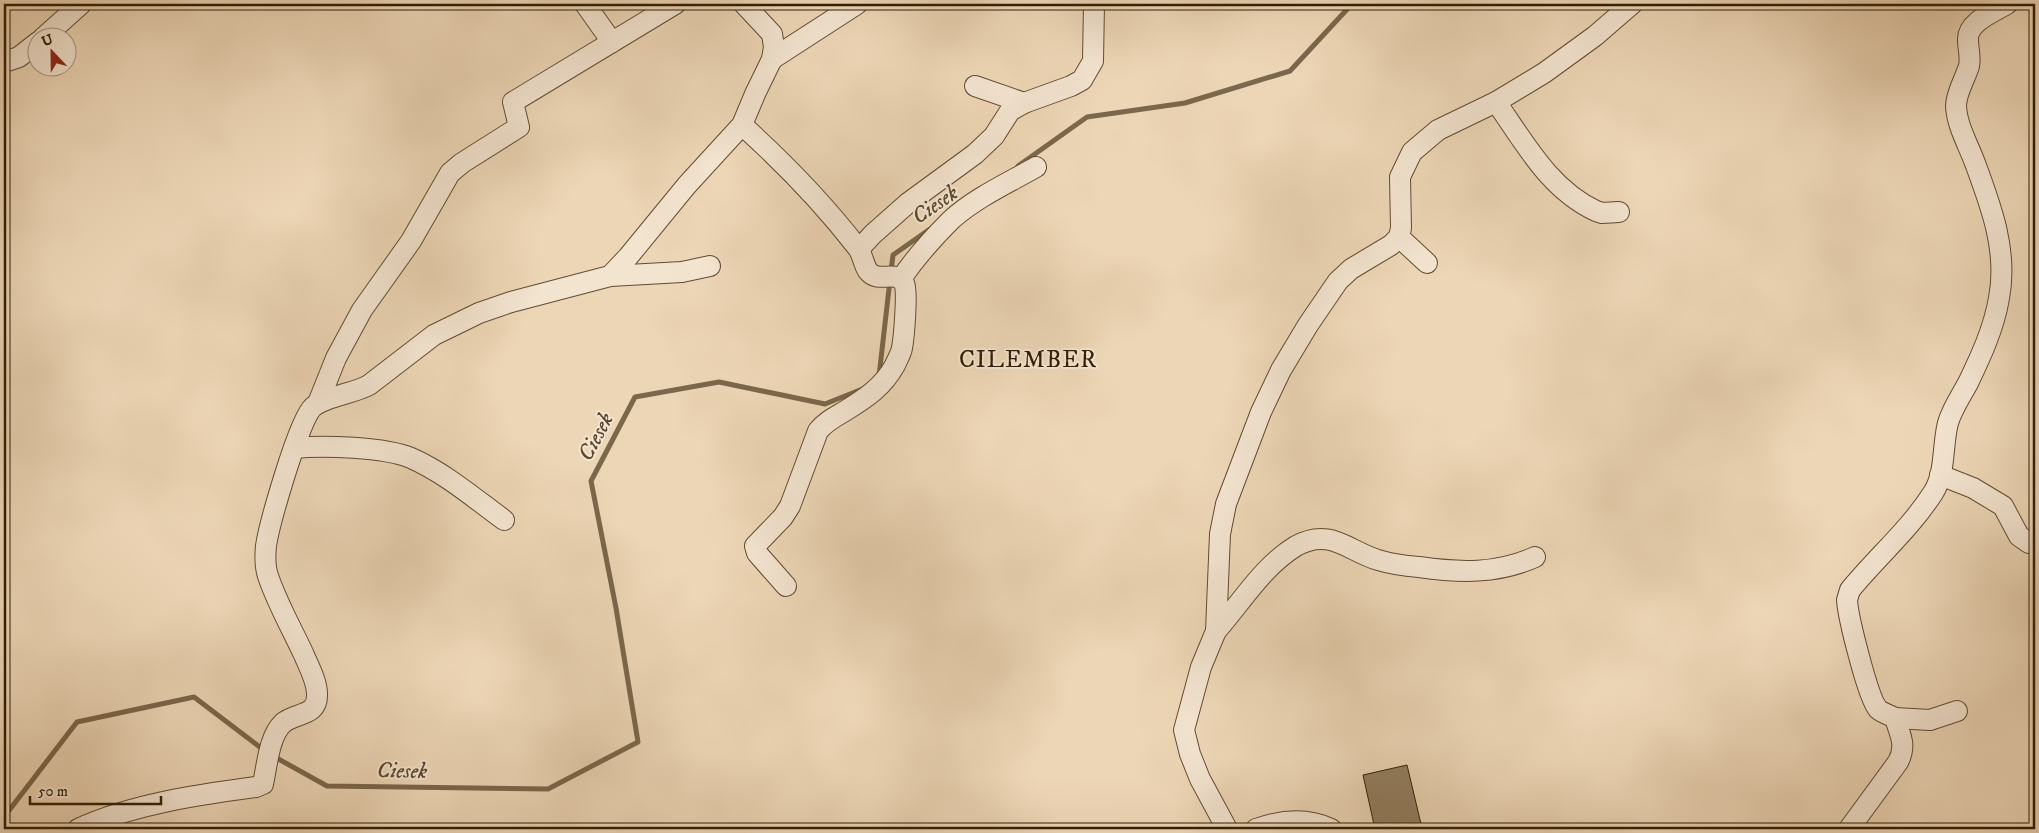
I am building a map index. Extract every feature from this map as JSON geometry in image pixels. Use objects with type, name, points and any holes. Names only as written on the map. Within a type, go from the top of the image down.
[{"type":"street","points":[[55,28],[81,4]]},
{"type":"street","points":[[584,4],[612,42]]},
{"type":"street","points":[[318,404],[336,358],[362,310],[411,241],[450,173],[462,163],[519,127],[513,102],[675,4]]},
{"type":"street","points":[[610,276],[687,185],[742,125],[772,59],[774,47],[772,34],[744,4]]},
{"type":"street","points":[[772,59],[856,4]]},
{"type":"street","points":[[859,249],[908,203],[975,154],[994,136],[1007,114],[1024,102],[1078,84],[1086,75],[1093,62],[1094,4]]},
{"type":"street","points":[[1216,632],[1222,518],[1261,412],[1281,370],[1338,281],[1351,269],[1390,245],[1398,237],[1401,228],[1400,177],[1412,152],[1438,130],[1496,102],[1544,73],[1595,36],[1632,4]]},
{"type":"street","points":[[1957,711],[1930,720],[1895,718],[1880,710],[1874,703],[1862,666],[1847,600],[1850,590],[1911,524],[1934,492],[1940,475],[1948,423],[1977,364],[1995,320],[2001,281],[1998,233],[1975,163],[1961,128],[1956,104],[1969,64],[1970,55],[1967,38],[1969,32],[1974,24],[2007,4]]},
{"type":"street","points":[[4,62],[20,58],[28,51]]},
{"type":"street","points":[[976,86],[1024,102]]},
{"type":"street","points":[[1496,102],[1538,162],[1564,190],[1596,211],[1602,213],[1619,212]]},
{"type":"street","points":[[742,125],[767,147],[824,206],[859,249],[866,268],[876,278],[899,278],[952,220],[989,193],[1036,168]]},
{"type":"street","points":[[1398,237],[1427,263]]},
{"type":"street","points":[[78,829],[102,818],[126,811],[256,787],[263,784],[273,740],[284,723],[313,710],[318,694],[311,671],[266,569],[268,536],[294,448],[310,410],[318,404],[358,391],[369,385],[434,335],[479,313],[510,302],[610,276],[682,272],[710,266]]},
{"type":"street","points":[[786,586],[756,553],[755,546],[783,517],[790,506],[818,431],[824,423],[860,402],[881,386],[894,366],[902,350],[906,294],[904,284],[899,278]]},
{"type":"street","points":[[294,448],[319,446],[390,452],[412,458],[452,482],[504,520]]},
{"type":"street","points":[[1940,475],[1973,488],[2004,506],[2019,536],[2029,543],[2035,544]]},
{"type":"street","points":[[1227,829],[1200,779],[1190,754],[1184,730],[1201,667],[1216,632],[1276,560],[1297,546],[1309,541],[1322,539],[1336,540],[1378,560],[1462,572],[1494,570],[1535,557]]},
{"type":"street","points":[[1850,829],[1898,762],[1903,752],[1904,746],[1895,718]]},
{"type":"street","points":[[1256,829],[1293,821],[1313,822],[1331,829]]},
{"type":"building","points":[[1407,765],[1421,824],[1396,829],[1375,829],[1363,775]]},
{"type":"waterway","name":"Ciesek","points":[[1018,166],[1087,117],[1185,103],[1290,71],[1352,4]]},
{"type":"waterway","name":"Ciesek","points":[[891,271],[893,255],[930,229]]},
{"type":"waterway","name":"Ciesek","points":[[879,376],[890,280]]},
{"type":"waterway","name":"Ciesek","points":[[273,756],[327,786],[548,789],[638,742],[616,608],[591,481],[635,397],[719,382],[825,404],[865,388]]},
{"type":"waterway","name":"Ciesek","points":[[4,817],[77,722],[194,697],[265,751]]},
{"type":"district","name":"CILEMBER","points":[[1028,360]]}]
